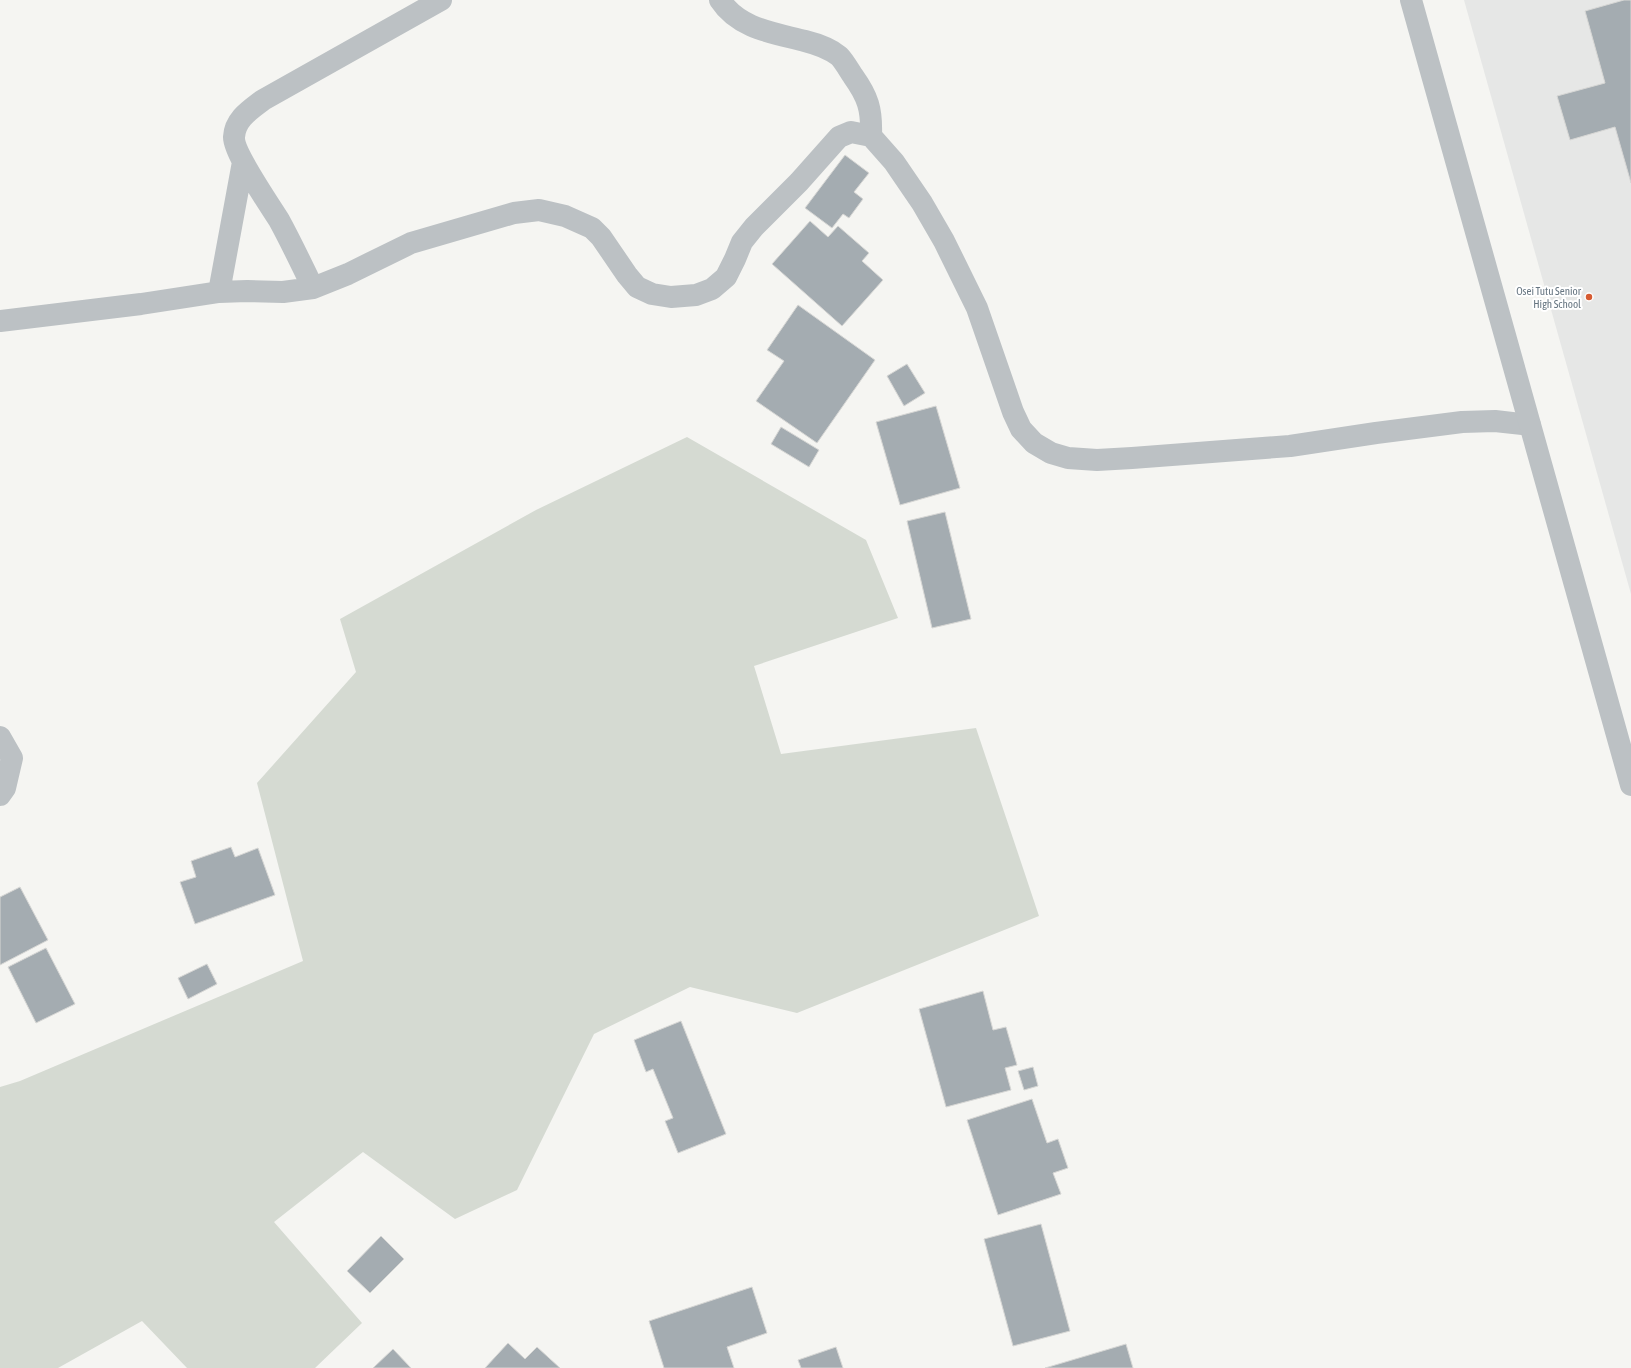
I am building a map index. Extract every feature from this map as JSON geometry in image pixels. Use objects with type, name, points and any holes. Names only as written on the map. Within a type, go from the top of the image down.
[{"type":"street","points":[[313,288],[279,221],[236,148],[234,139],[240,118],[263,100],[441,0]]},
{"type":"street","points":[[720,0],[735,17],[751,26],[823,46],[839,56],[862,88],[868,102],[872,118],[871,136]]},
{"type":"street","points":[[1411,0],[1631,785]]},
{"type":"street","points":[[0,321],[141,304],[219,292],[283,292],[313,288],[348,274],[411,243],[514,213],[539,210],[565,216],[592,228],[601,237],[637,287],[652,294],[671,297],[696,295],[712,289],[726,277],[742,242],[754,227],[799,182],[839,137],[851,132],[871,136],[894,162],[922,203],[944,241],[977,308],[1008,393],[1013,412],[1021,429],[1034,443],[1050,453],[1068,458],[1097,460],[1132,458],[1290,446],[1462,422],[1495,421],[1530,425]]},
{"type":"street","points":[[219,292],[243,162]]},
{"type":"street","points":[[0,737],[12,758],[5,788],[0,795]]},
{"type":"shaded area","name":"Osei Tutu Senior High School","points":[[1464,0],[1631,0],[1631,594]]},
{"type":"shaded area","points":[[687,437],[866,540],[898,618],[754,666],[781,754],[976,728],[1039,916],[797,1013],[690,987],[594,1034],[517,1190],[455,1219],[363,1152],[274,1222],[362,1323],[315,1368],[187,1368],[142,1321],[58,1368],[0,1368],[0,1087],[20,1081],[303,961],[257,783],[356,672],[340,619],[536,510]]},
{"type":"building","points":[[1624,0],[1631,0],[1631,183],[1615,127],[1570,140],[1557,96],[1605,83],[1585,11]]},
{"type":"building","points":[[845,155],[869,173],[854,192],[863,199],[849,218],[843,214],[832,228],[805,208]]},
{"type":"building","points":[[810,221],[828,237],[838,226],[869,253],[862,261],[883,280],[842,326],[772,264]]},
{"type":"building","points":[[798,305],[875,360],[817,443],[756,401],[784,361],[767,350]]},
{"type":"building","points":[[907,364],[925,393],[904,406],[887,376]]},
{"type":"building","points":[[936,406],[960,488],[900,505],[876,422]]},
{"type":"building","points":[[781,427],[819,450],[809,467],[771,444]]},
{"type":"building","points":[[945,512],[971,619],[932,628],[907,521]]},
{"type":"building","points":[[231,847],[235,857],[258,848],[275,895],[195,924],[180,882],[196,877],[191,861]]},
{"type":"building","points":[[20,887],[48,940],[0,965],[0,897]]},
{"type":"building","points":[[46,948],[75,1004],[36,1023],[8,967]]},
{"type":"building","points":[[207,964],[217,984],[188,999],[178,978]]},
{"type":"building","points":[[983,991],[993,1030],[1006,1027],[1017,1065],[1005,1068],[1011,1090],[946,1107],[919,1009]]},
{"type":"building","points":[[681,1021],[726,1134],[678,1153],[665,1121],[673,1118],[653,1069],[646,1072],[634,1040]]},
{"type":"building","points":[[1033,1067],[1038,1086],[1024,1090],[1018,1071]]},
{"type":"building","points":[[1032,1099],[1047,1143],[1058,1139],[1068,1168],[1053,1173],[1061,1194],[998,1215],[967,1120]]},
{"type":"building","points":[[1041,1224],[1070,1331],[1013,1346],[984,1239]]},
{"type":"building","points":[[381,1236],[404,1259],[370,1293],[347,1271]]},
{"type":"building","points":[[752,1287],[767,1333],[727,1347],[734,1368],[664,1368],[649,1321]]},
{"type":"building","points":[[508,1343],[525,1359],[537,1347],[560,1368],[485,1368]]},
{"type":"building","points":[[1126,1344],[1133,1368],[1045,1368]]},
{"type":"building","points":[[836,1347],[843,1368],[801,1368],[798,1360]]},
{"type":"building","points":[[393,1349],[411,1368],[373,1368]]},
{"type":"place","name":"Osei Tutu Senior High School","points":[[1589,297]]}]
